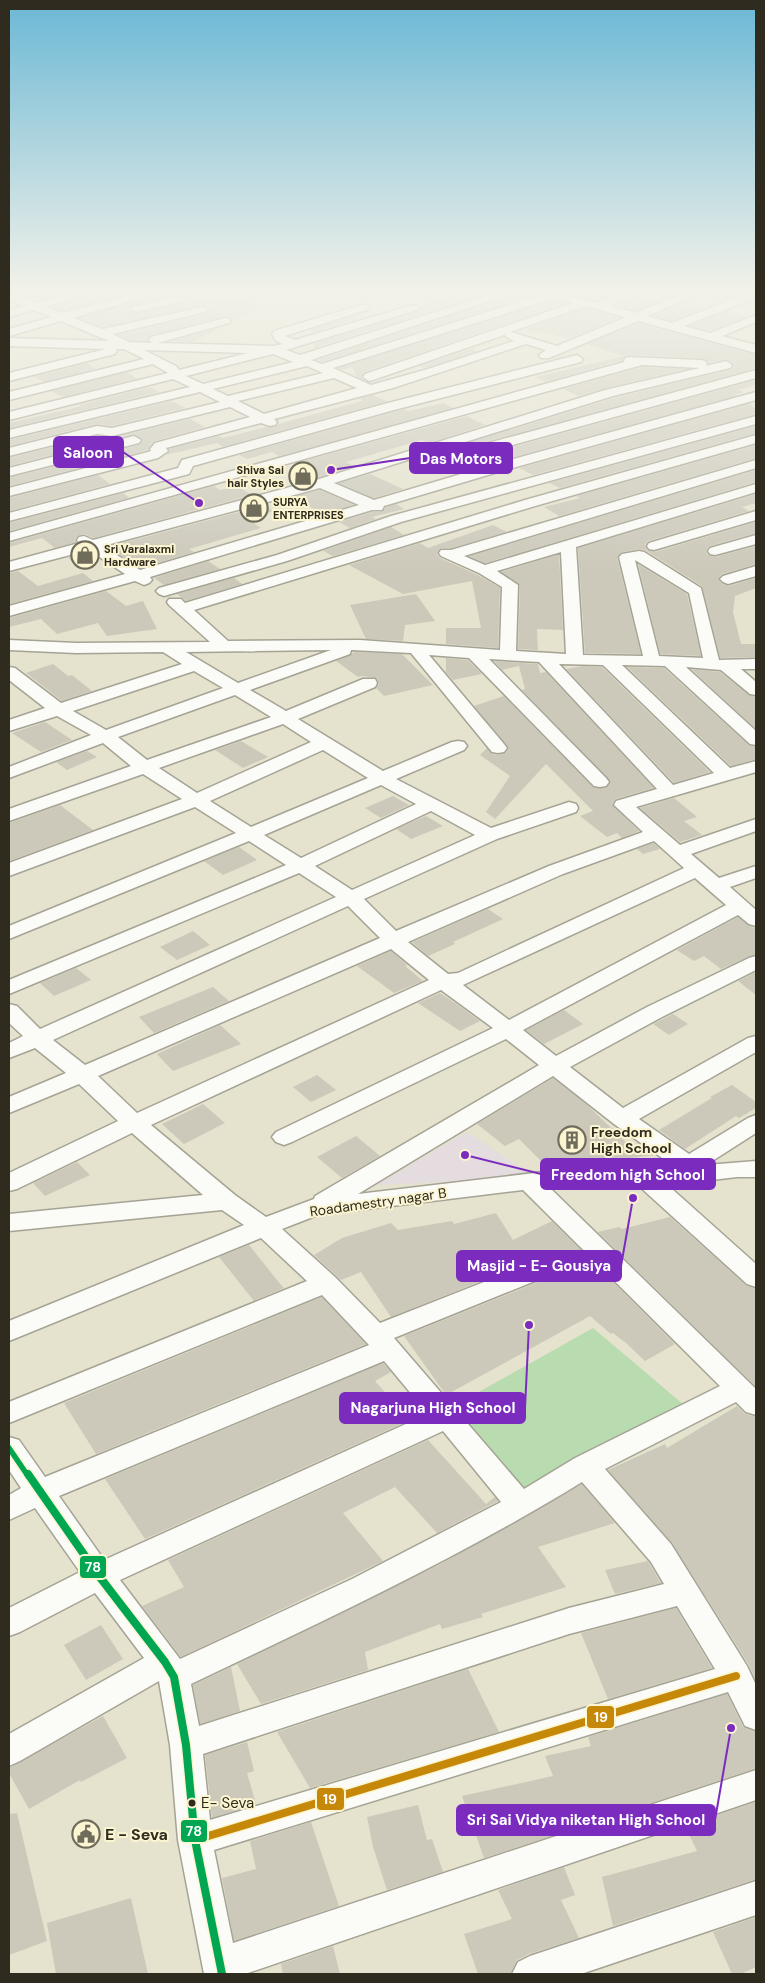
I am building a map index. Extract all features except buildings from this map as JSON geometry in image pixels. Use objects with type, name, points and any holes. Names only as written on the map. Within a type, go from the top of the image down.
[{"type":"street","points":[[9,396],[52,386]]},
{"type":"street","points":[[9,416],[132,386]]},
{"type":"street","points":[[195,386],[327,450],[360,470]]},
{"type":"street","points":[[9,434],[215,386]]},
{"type":"street","points":[[9,452],[97,430],[112,432],[292,386]]},
{"type":"street","points":[[356,386],[389,407],[460,439]]},
{"type":"street","points":[[15,491],[153,454],[161,451],[157,448],[160,446],[263,419],[366,386]]},
{"type":"street","points":[[360,388],[384,386]]},
{"type":"street","points":[[9,516],[184,471],[187,463],[389,407],[477,386]]},
{"type":"street","points":[[9,537],[62,524],[553,386]]},
{"type":"street","points":[[9,567],[321,483],[609,393],[639,386]]},
{"type":"street","points":[[475,451],[714,386]]},
{"type":"street","points":[[609,393],[704,435],[756,455]]},
{"type":"street","points":[[9,610],[137,576],[373,505],[756,396]]},
{"type":"street","points":[[164,591],[282,558],[396,519],[756,420]]},
{"type":"street","points":[[182,609],[530,503],[756,439]]},
{"type":"street","points":[[9,472],[134,440]]},
{"type":"street","points":[[450,555],[756,464]]},
{"type":"street","points":[[9,477],[15,491],[43,508],[62,524],[137,576],[164,591],[225,647]]},
{"type":"street","points":[[321,483],[373,505],[450,555],[484,570],[510,585],[508,656]]},
{"type":"street","points":[[484,570],[756,488]]},
{"type":"street","points":[[654,546],[756,515]]},
{"type":"street","points":[[715,551],[756,539]]},
{"type":"street","points":[[568,544],[575,660]]},
{"type":"street","points":[[756,690],[719,664],[696,591],[639,555],[627,558],[661,661],[756,740]]},
{"type":"street","points":[[728,580],[756,571]]},
{"type":"street","points":[[9,644],[76,648],[360,646],[415,648],[575,660],[756,664]]},
{"type":"street","points":[[9,774],[105,736],[360,646]]},
{"type":"street","points":[[168,648],[381,778],[490,835]]},
{"type":"street","points":[[415,648],[498,748]]},
{"type":"street","points":[[474,653],[600,782]]},
{"type":"street","points":[[544,658],[669,791]]},
{"type":"street","points":[[608,661],[726,774]]},
{"type":"street","points":[[9,726],[195,664]]},
{"type":"street","points":[[9,672],[18,690],[105,736],[144,767],[350,897],[393,940],[443,981],[483,1010],[687,1170],[756,1123]]},
{"type":"street","points":[[9,815],[285,718],[369,683]]},
{"type":"street","points":[[9,870],[196,800],[323,743]]},
{"type":"street","points":[[9,932],[250,834],[458,746]]},
{"type":"street","points":[[756,766],[623,806],[756,920]]},
{"type":"street","points":[[9,988],[302,865],[431,804]]},
{"type":"street","points":[[9,1051],[490,835],[569,808]]},
{"type":"street","points":[[678,852],[756,825]]},
{"type":"street","points":[[9,1106],[556,870],[656,834]]},
{"type":"street","points":[[9,1183],[41,1166],[443,981],[462,979],[698,869]]},
{"type":"street","points":[[716,885],[756,872]]},
{"type":"street","points":[[284,1138],[507,1030],[739,906]]},
{"type":"street","points":[[315,1207],[392,1164],[554,1066],[671,1002],[756,962]]},
{"type":"street","points":[[9,1012],[37,1038],[82,1074],[134,1123],[226,1201],[264,1227],[326,1283],[382,1342],[521,1505]]},
{"type":"street","points":[[622,1119],[756,1043]]},
{"type":"street","points":[[747,1169],[756,1185]]},
{"type":"street","name":"Roadamestry nagar B","points":[[9,1331],[315,1207],[635,1170],[747,1169]]},
{"type":"street","points":[[635,1170],[756,1278]]},
{"type":"street","points":[[9,1751],[170,1670],[363,1588],[521,1505],[585,1466],[748,1397],[530,1183]]},
{"type":"street","points":[[9,1223],[226,1201]]},
{"type":"street","points":[[9,1508],[39,1492],[382,1342],[526,1275]]},
{"type":"street","points":[[9,1413],[326,1283]]},
{"type":"street","points":[[9,1623],[99,1576],[447,1418]]},
{"type":"street","points":[[9,1448],[99,1576],[170,1670],[186,1745],[195,1840],[222,1969],[756,1786]]},
{"type":"street","points":[[585,1466],[661,1552],[736,1676],[756,1716]]},
{"type":"street","points":[[186,1745],[570,1621],[684,1592]]},
{"type":"street","points":[[195,1840],[736,1676]]},
{"type":"street","points":[[530,1974],[756,1898]]},
{"type":"shaded area","points":[[467,1132],[536,1178],[376,1185]]},
{"type":"green space","points":[[593,1328],[684,1405],[522,1493],[454,1406]]},
{"type":"transit line","name":"78","points":[[9,1448],[99,1576],[165,1662],[174,1677],[186,1745],[195,1840],[222,1974]]},
{"type":"transit line","name":"19","points":[[195,1840],[736,1676]]},
{"type":"place","name":"Das Motors","points":[[331,470]]},
{"type":"place","name":"Shiva Sai hair Styles","points":[[303,476]]},
{"type":"place","name":"Saloon","points":[[199,503]]},
{"type":"place","name":"SURYA ENTERPRISES","points":[[254,508]]},
{"type":"place","name":"Sri Varalaxmi Hardware","points":[[85,555]]},
{"type":"place","name":"Freedom High School","points":[[572,1140]]},
{"type":"place","name":"Freedom high School","points":[[465,1155]]},
{"type":"place","name":"Masjid - E- Gousiya","points":[[633,1198]]},
{"type":"place","name":"Nagarjuna High School","points":[[529,1325]]},
{"type":"place","name":"Sri Sai Vidya niketan High School","points":[[731,1728]]},
{"type":"place","name":"E- Seva","points":[[192,1803]]},
{"type":"place","name":"E - Seva","points":[[86,1834]]}]
